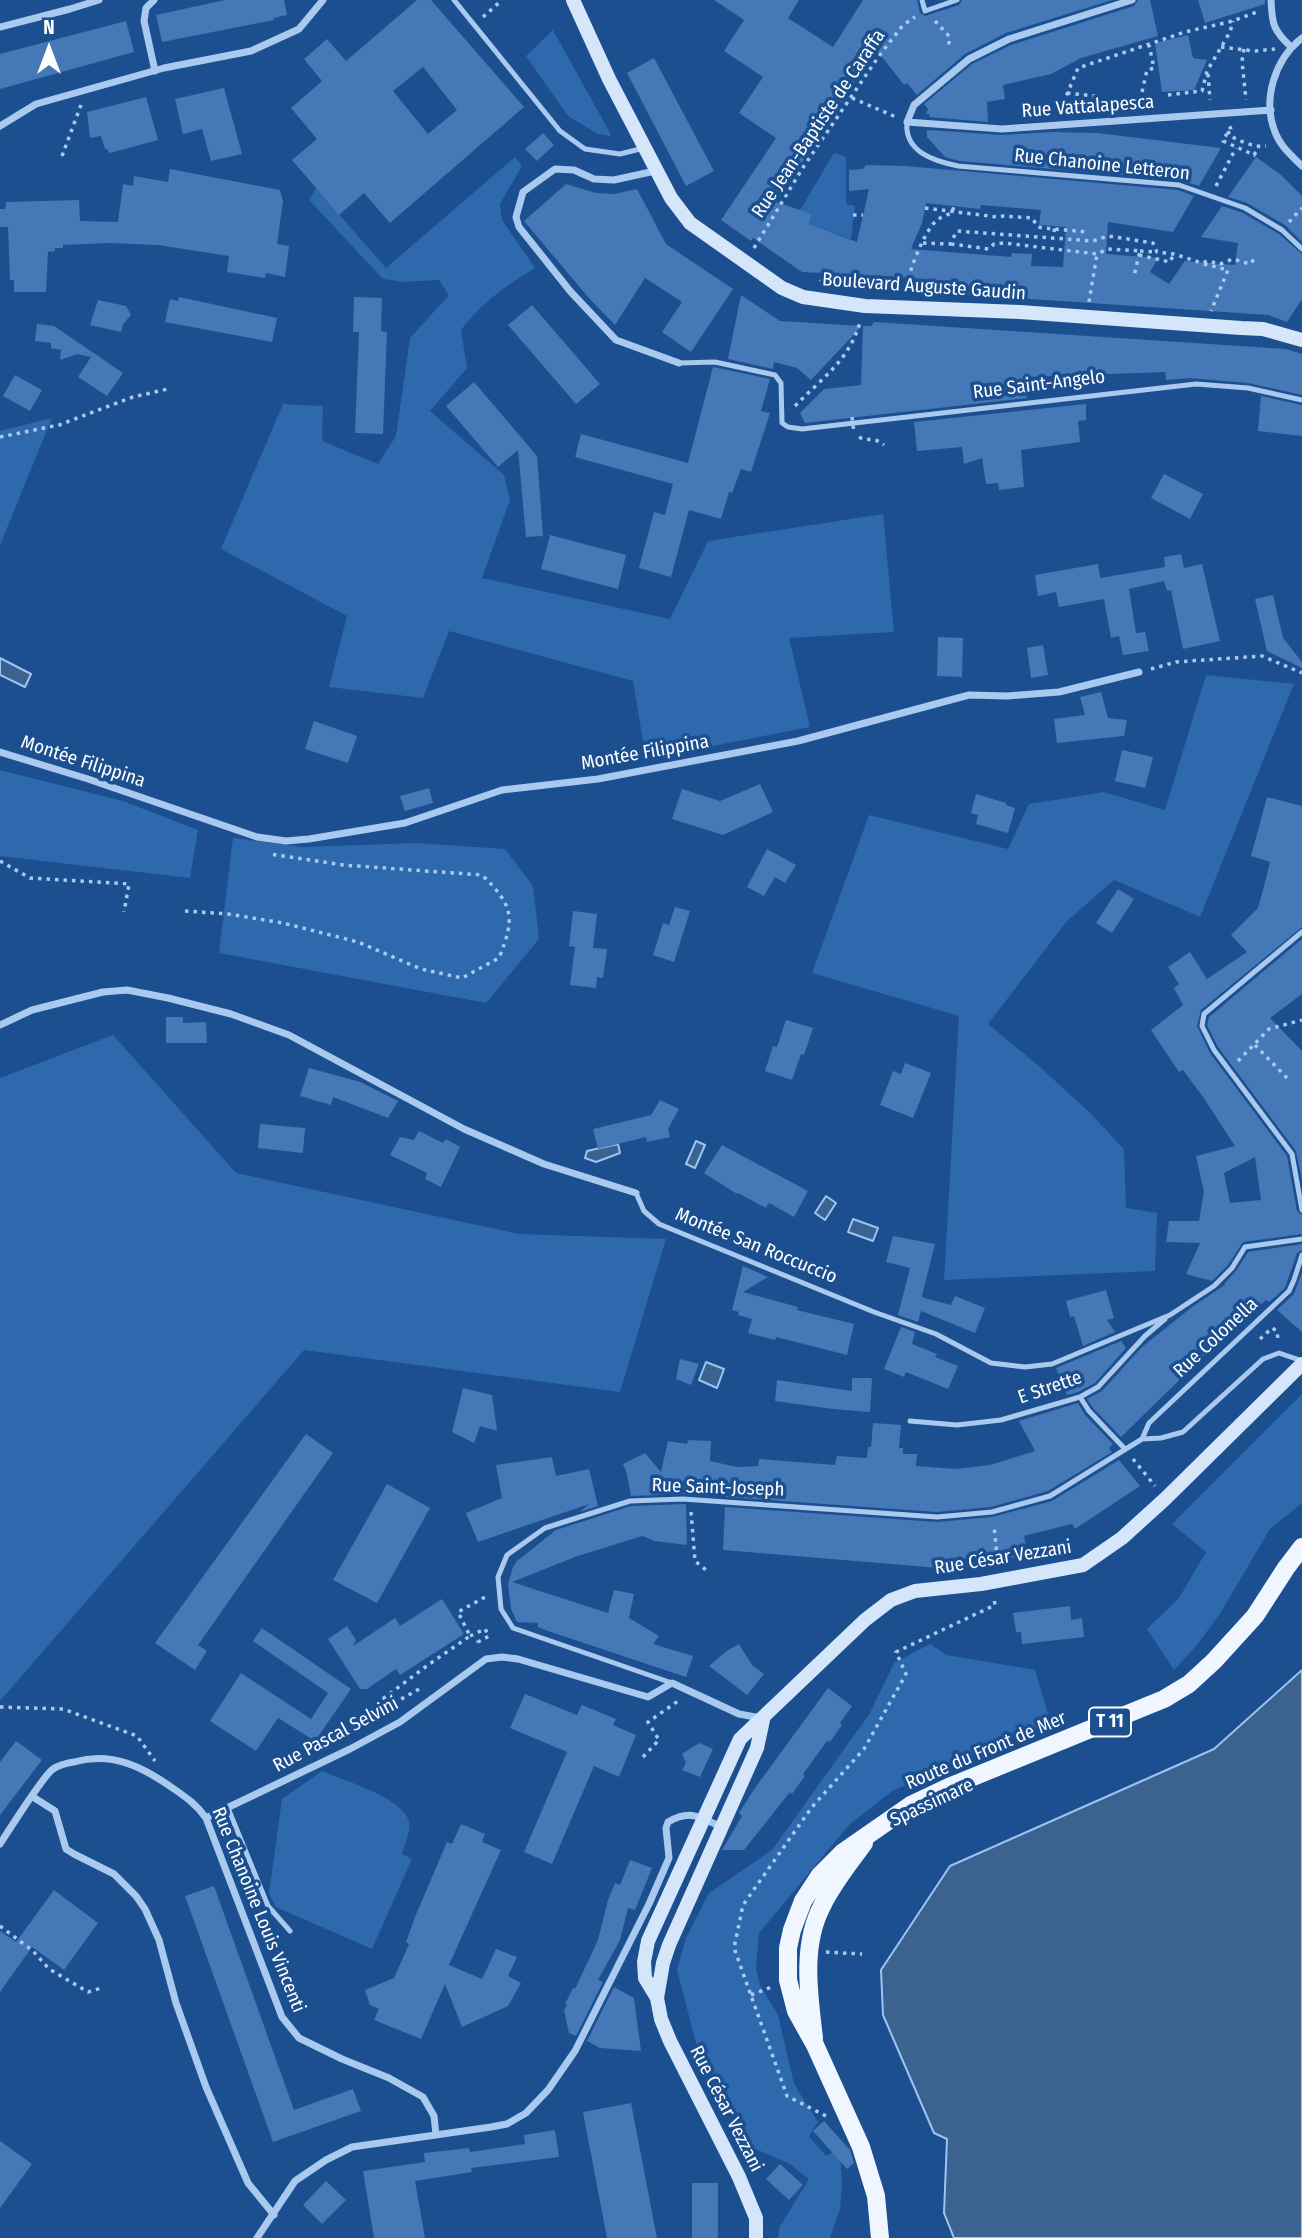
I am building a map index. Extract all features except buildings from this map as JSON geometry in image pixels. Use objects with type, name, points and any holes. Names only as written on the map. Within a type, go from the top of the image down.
[{"type":"main road","name":"Boulevard Auguste Gaudin","points":[[573,0],[609,79],[671,198],[690,223],[782,289],[803,297],[865,306],[1020,312],[1263,330],[1302,340]]},
{"type":"main road","name":"Rue César Vezzani","points":[[657,1998],[645,1979],[644,1962],[648,1941],[740,1739],[865,1620],[891,1600],[915,1591],[981,1584],[1083,1565],[1122,1538],[1165,1499],[1302,1363]]},
{"type":"main road","name":"Route du Front de Mer","points":[[880,2238],[876,2196],[861,2147],[815,2045],[809,1984],[812,1933],[831,1890],[870,1834],[890,1818],[931,1795],[1164,1699],[1189,1684],[1255,1616],[1302,1547]]},
{"type":"main road","name":"Rue César Vezzani","points":[[756,2238],[757,2218],[670,2041],[661,2019],[657,1998],[669,1945],[757,1748],[764,1719]]},
{"type":"street","points":[[0,27],[99,0]]},
{"type":"street","points":[[154,0],[146,8],[144,21],[155,71]]},
{"type":"street","points":[[0,126],[36,104],[155,71],[251,51],[299,29],[323,0]]},
{"type":"street","points":[[907,122],[914,105],[969,59],[1009,39],[1132,0]]},
{"type":"street","points":[[1271,0],[1272,21],[1277,34],[1291,47]]},
{"type":"street","points":[[1302,38],[1278,64],[1271,110],[1274,130],[1281,144],[1302,166]]},
{"type":"street","name":"Rue Vattalapesca","points":[[907,122],[988,129],[1271,110]]},
{"type":"street","points":[[655,171],[614,180],[594,178],[574,170],[555,169],[523,192],[516,217],[519,227],[570,291],[616,340],[679,363]]},
{"type":"street","name":"Montée Filippina","points":[[0,752],[257,837],[286,841],[405,823],[502,790],[598,779],[798,741],[969,695],[1007,696],[1059,692],[1139,672]]},
{"type":"street","name":"Montée San Roccuccio","points":[[0,1025],[32,1010],[103,992],[127,990],[231,1014],[289,1035],[464,1129],[544,1164],[636,1193]]},
{"type":"street","points":[[486,1659],[518,1659],[648,1697],[672,1683],[739,1714],[764,1719]]},
{"type":"street","name":"Rue Pascal Selvini","points":[[206,1818],[400,1722],[486,1659]]},
{"type":"street","name":"Rue Chanoine Louis Vincenti","points":[[0,1844],[51,1769],[90,1757],[117,1760],[141,1768],[164,1782],[197,1805],[206,1818],[282,2017],[299,2038],[389,2078],[423,2097],[434,2116],[436,2135]]},
{"type":"street","points":[[33,1797],[55,1811],[66,1849],[114,1874],[145,1909],[159,1940],[176,2003],[206,2087],[248,2183],[274,2215]]},
{"type":"street","points":[[257,2238],[295,2181],[343,2151],[352,2147],[507,2124],[526,2113],[548,2090],[575,2050],[649,1904],[669,1858],[666,1828],[668,1822],[679,1815],[691,1814],[721,1827]]},
{"type":"lane","points":[[454,0],[561,131],[585,149],[620,154],[645,148]]},
{"type":"lane","points":[[922,0],[925,11],[957,0]]},
{"type":"lane","name":"Rue Chanoine Letteron","points":[[907,122],[906,131],[917,150],[929,159],[944,163],[1178,185],[1245,208],[1282,230],[1302,248]]},
{"type":"lane","points":[[679,363],[715,362],[775,374],[781,383],[782,420]]},
{"type":"lane","name":"Rue Saint-Angelo","points":[[782,420],[788,428],[802,429],[1196,384],[1248,388],[1302,400]]},
{"type":"lane","points":[[1302,932],[1204,1014],[1202,1026],[1214,1051],[1292,1154],[1302,1210]]},
{"type":"lane","name":"Montée San Roccuccio","points":[[636,1193],[644,1211],[659,1224],[874,1312],[936,1334],[991,1363],[1025,1367],[1052,1364],[1170,1315],[1214,1286],[1232,1268],[1245,1247],[1302,1239]]},
{"type":"lane","name":"Rue Colonella","points":[[1142,1439],[1149,1423],[1289,1291],[1302,1255]]},
{"type":"lane","name":"E Strette","points":[[910,1421],[957,1425],[1001,1420],[1080,1398],[1098,1387],[1145,1336],[1170,1315]]},
{"type":"lane","points":[[1142,1439],[1161,1438],[1183,1432],[1263,1359],[1279,1353],[1302,1363]]},
{"type":"lane","points":[[1080,1398],[1125,1449]]},
{"type":"lane","name":"Rue Saint-Joseph","points":[[498,1589],[498,1577],[507,1555],[545,1528],[630,1501],[690,1500],[937,1517],[992,1512],[1049,1496],[1142,1439]]},
{"type":"lane","points":[[498,1589],[501,1609],[513,1628],[672,1683]]},
{"type":"lane","points":[[228,1808],[268,1906],[290,1931]]},
{"type":"path","points":[[474,24],[502,0]]},
{"type":"path","points":[[925,11],[950,36],[949,43],[952,46]]},
{"type":"path","name":"Rue Jean-Baptiste de Caraffa","points":[[745,261],[804,166],[879,56],[903,25],[925,11]]},
{"type":"path","points":[[1054,126],[1078,68],[1185,32],[1233,21],[1257,12],[1272,21]]},
{"type":"path","points":[[1168,95],[1202,91],[1207,71],[1230,32],[1233,21]]},
{"type":"path","points":[[1142,92],[1146,70],[1154,68],[1149,45]]},
{"type":"path","points":[[1221,47],[1255,51],[1291,47]]},
{"type":"path","points":[[1244,49],[1242,61],[1246,112]]},
{"type":"path","points":[[1207,71],[1210,100]]},
{"type":"path","points":[[62,156],[81,106],[81,92]]},
{"type":"path","points":[[1067,93],[1095,96]]},
{"type":"path","points":[[852,98],[907,122]]},
{"type":"path","points":[[1259,147],[1254,155],[1223,141],[1229,130],[1230,136],[1259,147],[1281,144]]},
{"type":"path","points":[[1212,196],[1236,148]]},
{"type":"path","points":[[952,213],[954,206]]},
{"type":"path","points":[[925,208],[997,218],[1032,218],[1038,227],[1088,232]]},
{"type":"path","points":[[803,297],[824,279],[907,284],[910,271],[936,220],[952,213]]},
{"type":"path","points":[[853,215],[863,215]]},
{"type":"path","points":[[1054,235],[1055,226]]},
{"type":"path","points":[[950,244],[957,232],[1054,235],[1093,241],[1108,236],[1153,243],[1157,252]]},
{"type":"path","points":[[923,243],[989,248],[994,244],[1004,243],[1097,254],[1108,249],[1139,253],[1170,262],[1174,254]]},
{"type":"path","points":[[1139,253],[1174,254],[1228,270],[1205,326]]},
{"type":"path","points":[[1134,276],[1139,253]]},
{"type":"path","points":[[1088,318],[1097,254]]},
{"type":"path","points":[[1202,263],[1208,261],[1220,264],[1233,259],[1250,264],[1256,257]]},
{"type":"path","points":[[782,420],[842,361],[857,332],[865,306]]},
{"type":"path","points":[[0,437],[59,425],[133,397],[168,389]]},
{"type":"path","points":[[852,417],[855,433],[863,439],[876,439],[884,445]]},
{"type":"path","points":[[1139,672],[1177,663],[1262,656],[1302,673]]},
{"type":"path","points":[[185,911],[228,914],[321,932],[358,942],[421,969],[462,978],[499,958],[510,930],[508,909],[482,875],[343,865],[264,852]]},
{"type":"path","points":[[0,861],[30,878],[129,884],[124,912]]},
{"type":"path","points":[[1229,1070],[1269,1029],[1302,1020]]},
{"type":"path","points":[[1255,1045],[1290,1081]]},
{"type":"path","points":[[1240,1337],[1249,1348],[1272,1328],[1277,1331],[1279,1353]]},
{"type":"path","points":[[1125,1449],[1165,1499]]},
{"type":"path","points":[[690,1500],[695,1562],[706,1570]]},
{"type":"path","points":[[981,1584],[976,1562],[997,1557],[992,1512]]},
{"type":"path","points":[[470,1636],[458,1612],[498,1589]]},
{"type":"path","points":[[441,1692],[429,1683],[389,1706],[384,1698],[470,1636],[485,1629],[489,1636],[478,1642],[486,1659]]},
{"type":"path","points":[[643,1757],[659,1740],[648,1722],[691,1692]]},
{"type":"path","points":[[0,1707],[63,1709],[137,1736],[159,1766],[164,1782]]},
{"type":"path","points":[[0,1926],[33,1951],[49,1969],[88,1992],[101,1988]]},
{"type":"path","points":[[821,1952],[862,1954]]},
{"type":"path","points":[[751,1994],[765,1989]]},
{"type":"shaded area","points":[[553,30],[611,136],[598,134],[568,116],[526,56]]},
{"type":"shaded area","points":[[834,153],[846,157],[846,204],[855,206],[851,239],[809,224],[812,214],[800,210]]},
{"type":"shaded area","points":[[515,157],[522,166],[500,204],[502,220],[535,268],[495,295],[461,330],[467,368],[430,411],[504,475],[510,500],[482,578],[670,619],[708,541],[883,514],[894,632],[789,638],[810,727],[646,759],[633,681],[449,631],[423,698],[329,687],[347,616],[221,549],[283,404],[323,406],[322,441],[378,464],[396,436],[410,338],[449,295],[439,280],[403,282],[383,279],[309,200],[316,188],[386,268]]},
{"type":"shaded area","points":[[52,418],[0,545],[0,431]]},
{"type":"shaded area","points":[[0,658],[31,674],[25,687],[0,675]]},
{"type":"shaded area","points":[[1206,675],[1294,684],[1200,917],[1114,880],[1067,921],[988,1024],[1040,1067],[1124,1149],[1126,1208],[1157,1213],[1155,1271],[944,1280],[959,1016],[812,973],[869,815],[1008,849],[1029,804],[1104,792],[1165,810]]},
{"type":"shaded area","points":[[0,770],[123,801],[198,830],[190,878],[0,856]]},
{"type":"shaded area","points":[[233,838],[303,847],[417,843],[505,849],[533,886],[539,939],[486,1003],[219,953]]},
{"type":"shaded area","points":[[113,1035],[236,1173],[519,1234],[666,1239],[620,1392],[304,1350],[0,1701],[0,1078]]},
{"type":"shaded area","points":[[696,1141],[705,1145],[695,1168],[686,1164]]},
{"type":"shaded area","points":[[618,1144],[620,1153],[596,1162],[585,1158],[587,1151]]},
{"type":"shaded area","points":[[826,1196],[836,1203],[825,1220],[815,1213]]},
{"type":"shaded area","points":[[853,1219],[878,1228],[873,1241],[848,1232]]},
{"type":"shaded area","points":[[706,1362],[724,1369],[717,1388],[699,1380]]},
{"type":"shaded area","points":[[1302,1394],[1302,1503],[1270,1529],[1221,1612],[1197,1645],[1174,1670],[1147,1629],[1179,1598],[1206,1552],[1172,1524]]},
{"type":"shaded area","points":[[930,1644],[947,1655],[1035,1670],[1051,1724],[892,1791],[849,1825],[759,1933],[756,1968],[760,1985],[778,2015],[794,2084],[818,2122],[809,2136],[826,2156],[840,2149],[840,2209],[830,2238],[778,2238],[779,2228],[809,2179],[790,2164],[751,2147],[696,2043],[677,1970],[686,1938],[709,1893],[772,1850],[870,1713],[894,1663]]},
{"type":"shaded area","points":[[1302,1670],[1302,2238],[954,2238],[944,2213],[947,2139],[934,2133],[883,2015],[881,1970],[950,1866],[1214,1749]]},
{"type":"shaded area","points":[[322,1771],[384,1797],[396,1805],[409,1821],[402,1854],[412,1859],[372,1949],[276,1907],[269,1894],[282,1799]]}]
